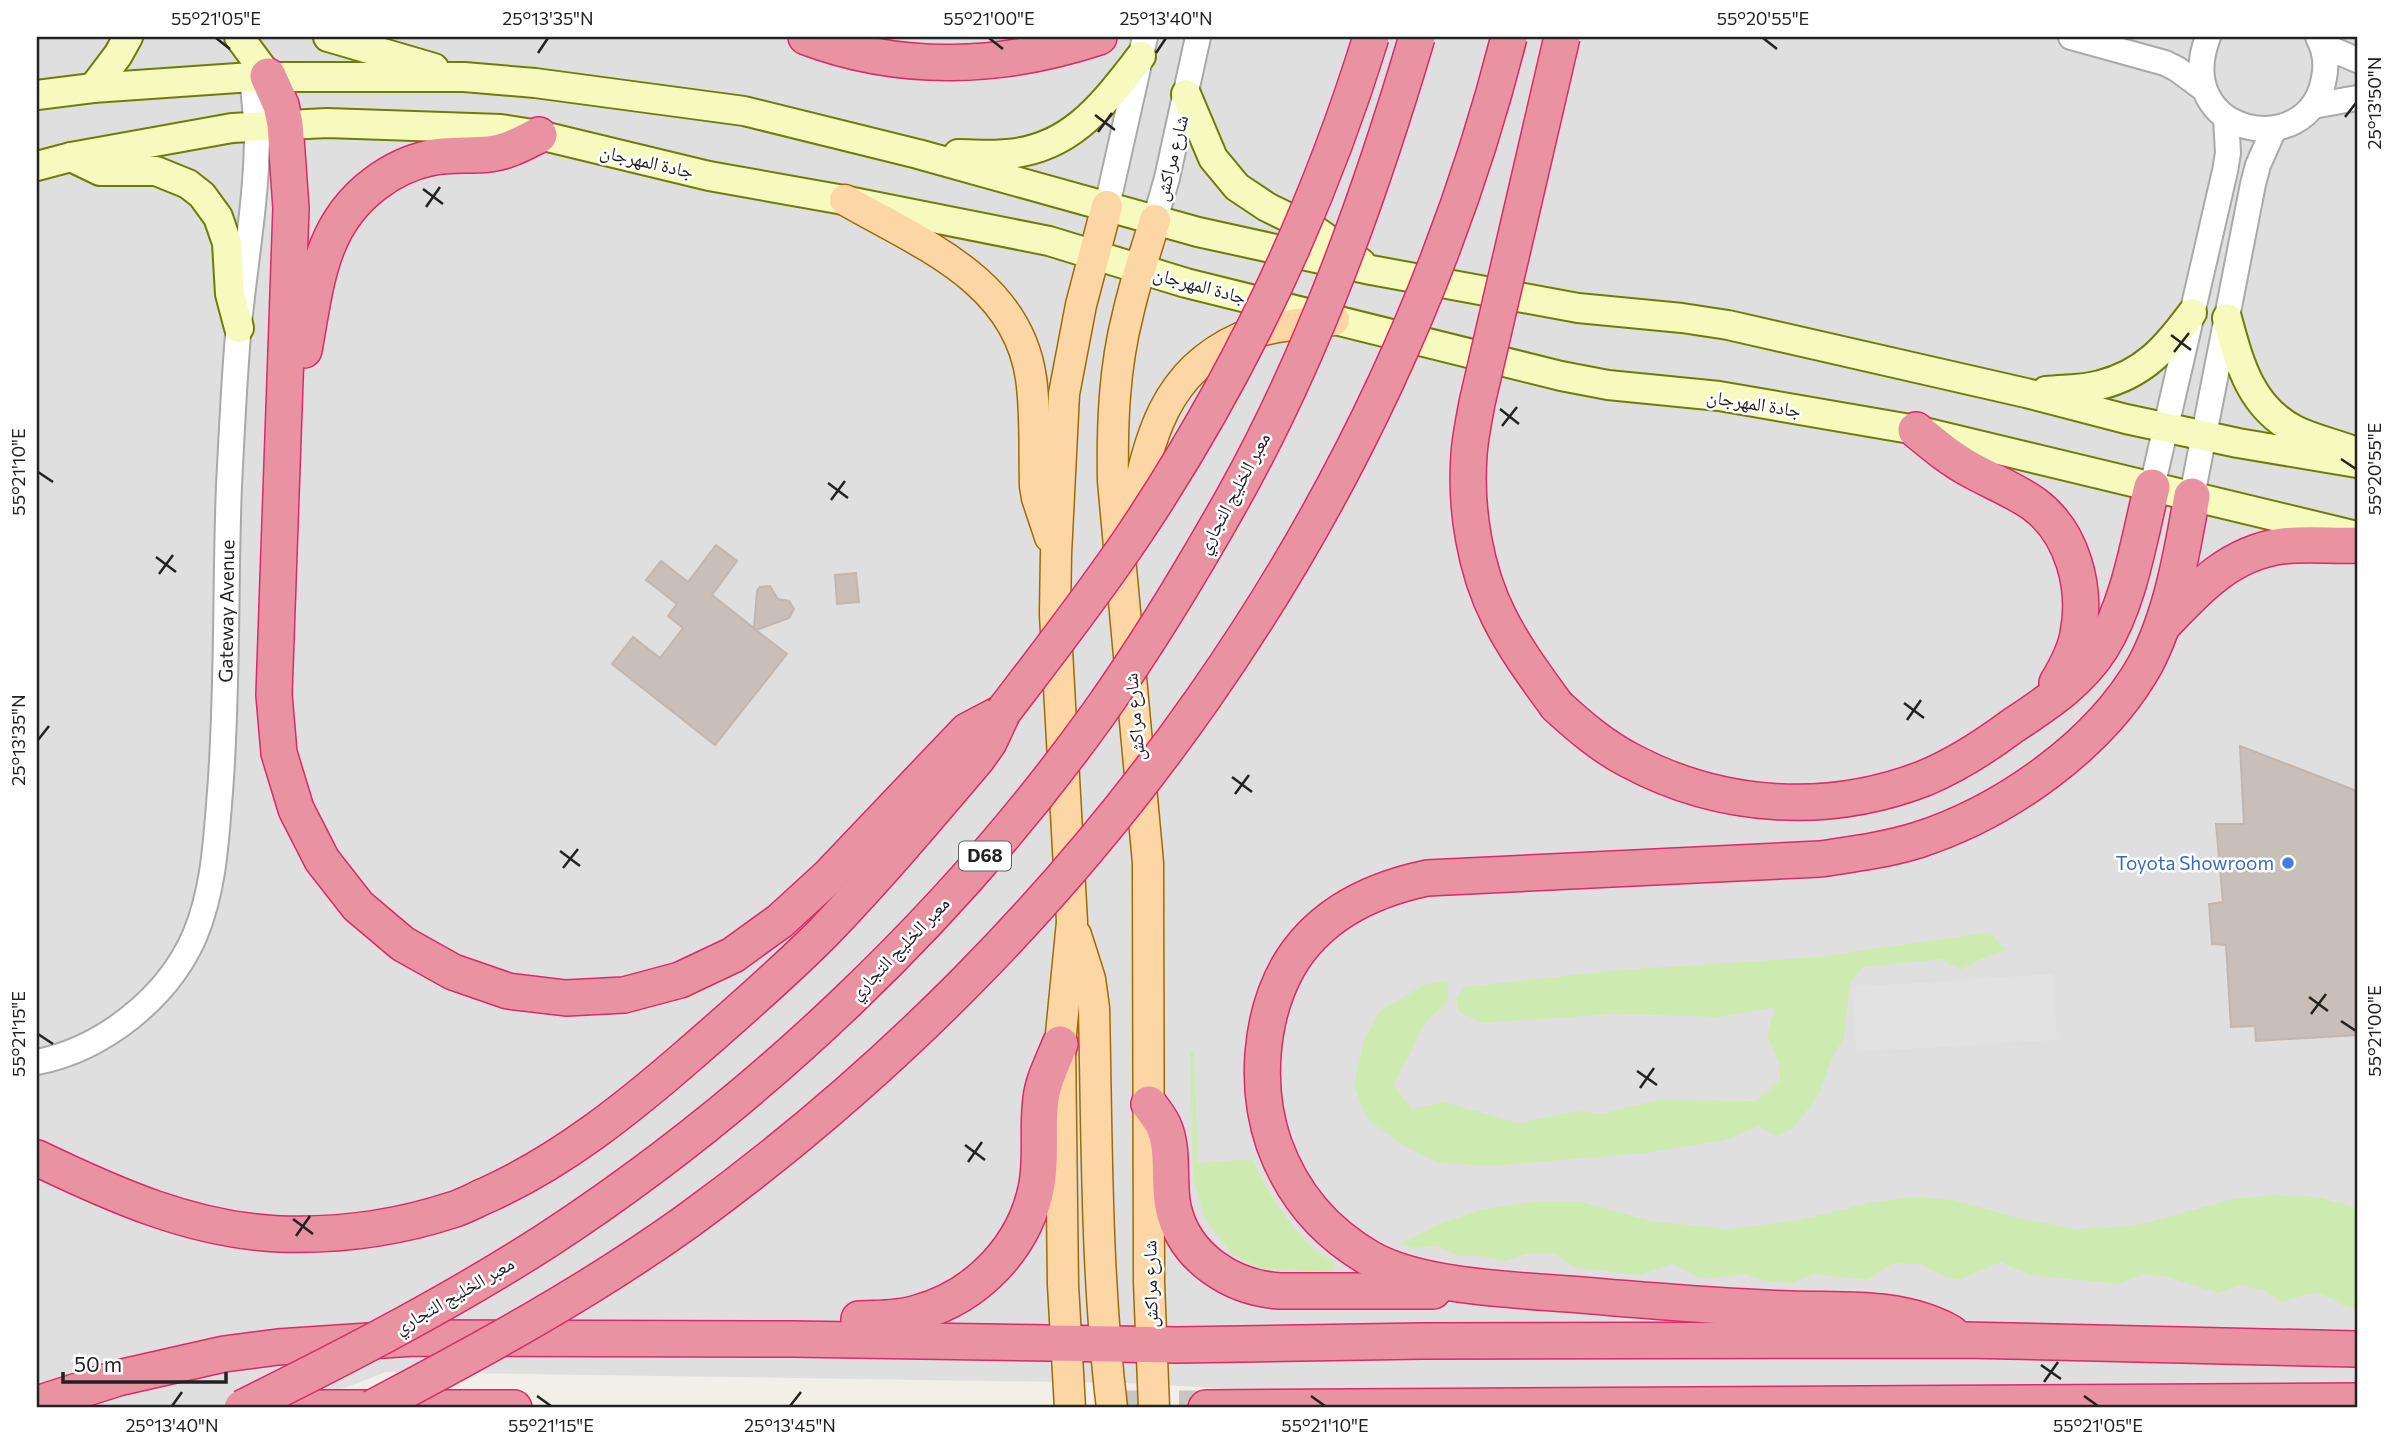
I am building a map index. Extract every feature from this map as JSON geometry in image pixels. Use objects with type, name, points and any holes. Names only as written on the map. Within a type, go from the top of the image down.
[{"type":"highway","points":[[806,37],[859,53],[908,61],[958,63],[1013,59],[1099,37]]},
{"type":"highway","points":[[37,1158],[102,1189],[160,1212],[218,1227],[277,1234],[337,1233],[396,1225],[454,1210],[560,1155],[606,1124],[778,977],[863,891],[978,759],[1003,712],[1093,594],[1136,531],[1227,377],[1274,285],[1317,191],[1353,95],[1371,37]]},
{"type":"highway","name":"معبر الخليج التجاري","points":[[242,1408],[437,1307],[547,1240],[652,1167],[751,1086],[848,1001],[937,912],[1021,814],[1107,702],[1170,605],[1235,495],[1292,380],[1342,262],[1386,141],[1417,37]]},
{"type":"highway","points":[[372,1408],[465,1359],[578,1294],[686,1222],[790,1143],[890,1058],[983,967],[1071,870],[1153,768],[1229,662],[1298,551],[1360,436],[1415,317],[1462,195],[1509,37]]},
{"type":"highway","points":[[1562,37],[1477,403],[1469,456],[1469,510],[1479,564],[1497,615],[1524,662],[1557,706],[1591,735],[1627,759],[1667,778],[1709,792],[1752,801],[1796,804],[1840,800],[1884,792],[1925,778],[1965,758],[2065,690],[2084,671],[2110,630],[2124,594],[2152,487]]},
{"type":"highway","points":[[260,76],[281,104],[270,125],[291,208],[274,695],[279,753],[296,809],[322,860],[358,906],[402,944],[453,972],[508,991],[566,999],[624,995],[680,980],[733,956],[780,921],[828,877],[967,731],[1003,712]]},
{"type":"highway","points":[[283,460],[320,269],[336,226],[349,207],[385,176],[408,165],[432,158],[501,152],[539,135]]},
{"type":"highway","points":[[1916,430],[1971,470],[2011,489],[2037,506],[2057,529],[2071,555],[2080,583],[2082,610],[2078,637],[2062,674],[2035,710]]},
{"type":"highway","points":[[1499,1289],[1404,1273],[1373,1260],[1344,1242],[1319,1220],[1298,1193],[1281,1163],[1270,1131],[1263,1090],[1264,1048],[1271,1006],[1288,967],[1308,940],[1333,916],[1362,898],[1394,885],[1427,878],[1819,859],[1876,851],[1959,825],[2035,781],[2069,754],[2100,724],[2128,691],[2145,664],[2161,627],[2174,583],[2192,496]]},
{"type":"highway","points":[[2161,627],[2209,578],[2234,561],[2258,551],[2283,546],[2357,545]]},
{"type":"highway","points":[[793,1339],[836,1321],[895,1318],[936,1307],[955,1298],[989,1274],[1015,1241],[1033,1203],[1038,1182],[1041,1095],[1060,1044]]},
{"type":"highway","points":[[1149,1104],[1167,1134],[1173,1208],[1180,1225],[1199,1255],[1228,1278],[1253,1288],[1280,1291],[1499,1289],[1775,1308],[1877,1310],[1908,1315],[1937,1325],[1964,1340]]},
{"type":"highway","points":[[37,1404],[171,1364],[278,1347],[414,1338],[1151,1344],[1964,1340],[2357,1349]]},
{"type":"highway","points":[[1206,1408],[2357,1401]]},
{"type":"highway","points":[[279,1408],[514,1408]]},
{"type":"main road","points":[[93,88],[128,37]]},
{"type":"main road","points":[[239,37],[260,76]]},
{"type":"main road","points":[[328,37],[464,77]]},
{"type":"main road","points":[[918,153],[1007,154],[1051,143],[1093,115],[1143,46]]},
{"type":"main road","points":[[37,95],[93,88],[260,76],[464,77],[535,83],[744,111],[918,153],[1198,232],[1371,270],[1578,308],[1728,325],[2166,428],[2357,463]]},
{"type":"main road","points":[[1186,94],[1213,158],[1237,187],[1267,207],[1316,231],[1371,270]]},
{"type":"main road","name":"جادة المهرجان","points":[[37,166],[206,131],[270,125],[470,126],[539,135],[709,176],[1049,241],[1186,283],[1585,381],[1719,396],[1916,430],[2357,537]]},
{"type":"main road","points":[[71,158],[100,170],[156,171],[188,184],[202,195],[218,217],[227,243],[230,294],[239,328]]},
{"type":"main road","points":[[845,200],[969,273],[997,300],[1009,317],[1019,337],[1031,378],[1037,498],[1056,554]]},
{"type":"main road","points":[[1070,1408],[1063,1284],[1060,1044],[1072,922],[1055,614],[1056,554],[1064,394],[1071,349],[1107,206]]},
{"type":"main road","name":"شارع مراكش","points":[[1154,1408],[1151,1344],[1148,863],[1113,481],[1115,397],[1127,315],[1155,220]]},
{"type":"main road","points":[[2026,393],[2098,386],[2123,378],[2146,365],[2166,347],[2192,313]]},
{"type":"main road","points":[[2227,317],[2246,379],[2258,400],[2275,417],[2295,430],[2357,453]]},
{"type":"main road","points":[[1122,569],[1153,431],[1180,384],[1198,365],[1241,338],[1269,329],[1334,320]]},
{"type":"main road","points":[[1072,922],[1090,979],[1094,1009],[1104,1343],[1112,1408]]},
{"type":"main road","points":[[1067,1342],[1092,1378],[1100,1397],[1101,1408]]},
{"type":"street","name":"شارع مراكش","points":[[1155,220],[1198,37]]},
{"type":"street","points":[[2071,37],[2165,63],[2204,89]]},
{"type":"street","points":[[2208,37],[2202,53],[2200,71],[2204,89],[2217,110],[2249,128],[2274,129],[2302,117],[2323,87],[2326,66],[2320,41]]},
{"type":"street","points":[[2320,41],[2357,60]]},
{"type":"street","points":[[1107,206],[1143,46]]},
{"type":"street","points":[[2312,106],[2357,98]]},
{"type":"street","points":[[2152,487],[2226,162],[2227,118]]},
{"type":"street","name":"Gateway Avenue","points":[[37,1062],[86,1045],[120,1026],[149,1000],[174,971],[207,900],[214,862],[222,761],[229,486],[239,328],[256,150],[270,125]]},
{"type":"street","points":[[2192,496],[2253,184],[2258,165],[2274,129]]},
{"type":"shaded area","points":[[37,37],[2357,37],[2357,1408],[1562,1408],[1126,1383],[386,1372],[292,1408],[37,1408]]},
{"type":"shaded area","points":[[2053,974],[2057,1040],[1856,1052],[1852,987]]},
{"type":"green space","points":[[1990,932],[2006,950],[1960,970],[1941,959],[1863,967],[1850,983],[1844,1037],[1831,1061],[1819,1094],[1794,1128],[1776,1137],[1760,1126],[1724,1140],[1645,1153],[1492,1166],[1439,1163],[1397,1142],[1366,1117],[1354,1085],[1364,1040],[1381,1010],[1424,985],[1448,981],[1448,1003],[1427,1020],[1394,1085],[1412,1109],[1444,1102],[1519,1123],[1577,1111],[1601,1114],[1657,1100],[1757,1101],[1780,1080],[1779,1063],[1767,1035],[1775,1007],[1720,1017],[1613,1014],[1483,1023],[1459,1012],[1456,998],[1465,987],[1620,970],[1818,957]]},
{"type":"green space","points":[[1190,1051],[1194,1052],[1198,1163],[1253,1159],[1282,1211],[1307,1243],[1335,1263],[1334,1272],[1263,1269],[1233,1255],[1205,1219],[1193,1177]]},
{"type":"green space","points":[[2276,1195],[2317,1197],[2357,1208],[2357,1309],[2320,1294],[2304,1295],[2282,1303],[2265,1291],[2242,1285],[2218,1293],[2167,1277],[2144,1274],[2119,1284],[2029,1275],[2001,1262],[1959,1280],[1943,1276],[1920,1264],[1893,1263],[1868,1280],[1815,1274],[1790,1283],[1765,1281],[1744,1274],[1699,1278],[1673,1263],[1640,1275],[1573,1267],[1553,1253],[1526,1254],[1505,1261],[1481,1256],[1457,1256],[1439,1246],[1413,1248],[1400,1244],[1438,1224],[1484,1209],[1532,1202],[1582,1202],[1651,1221],[1727,1229],[1799,1220],[1873,1202],[1914,1197],[1954,1200],[2018,1218],[2076,1229],[2134,1226],[2233,1199]]},
{"type":"building","points":[[716,545],[737,561],[712,595],[754,628],[757,591],[760,587],[770,586],[778,599],[789,601],[794,609],[789,618],[756,630],[787,654],[715,745],[612,664],[633,637],[660,658],[683,628],[668,616],[677,604],[646,580],[661,561],[688,582]]},
{"type":"building","points":[[856,573],[859,602],[837,604],[835,575]]},
{"type":"building","name":"Toyota Showroom","points":[[2240,746],[2357,791],[2357,1035],[2256,1041],[2255,1026],[2231,1027],[2226,945],[2212,944],[2209,904],[2223,902],[2216,824],[2244,824]]},
{"type":"tunnel","points":[[1126,1408],[1206,1408]]},
{"type":"place","name":"Toyota Showroom","points":[[2288,863]]}]
